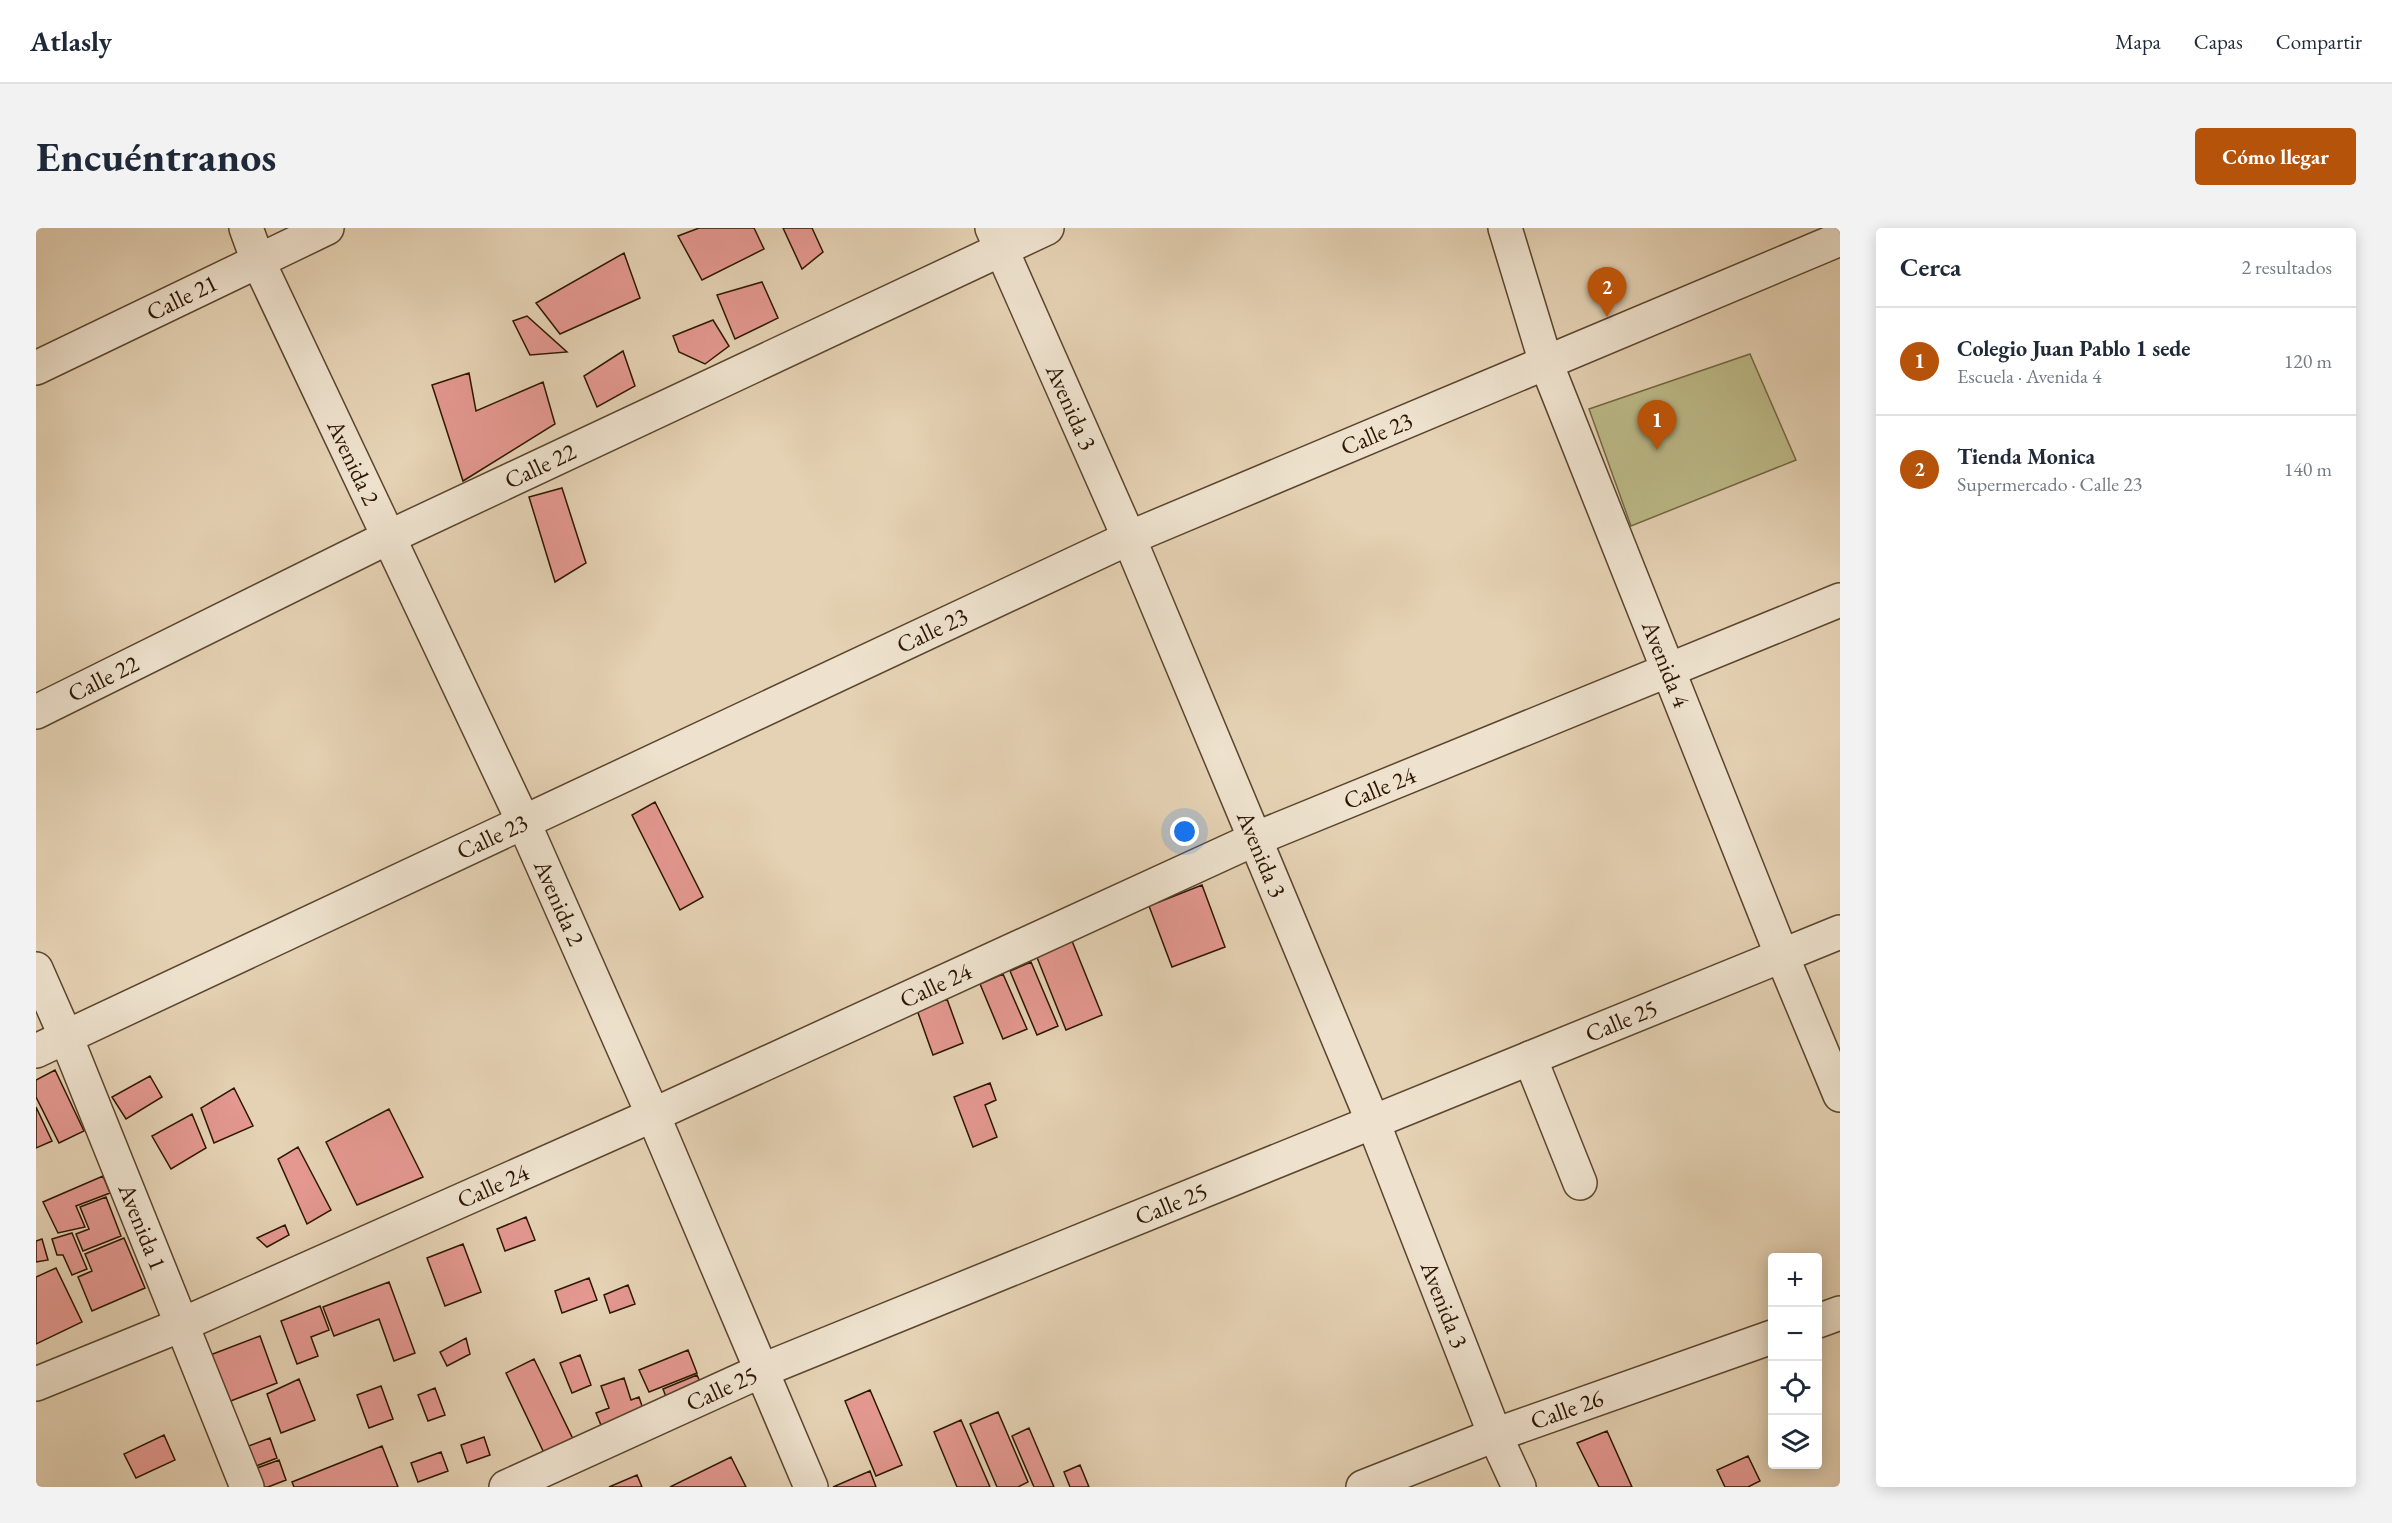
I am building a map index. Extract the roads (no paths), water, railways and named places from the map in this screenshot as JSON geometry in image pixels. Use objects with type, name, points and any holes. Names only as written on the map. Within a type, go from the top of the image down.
[{"type":"street","name":"Avenida 2","points":[[246,228],[258,261],[523,821],[653,1115],[812,1487]]},
{"type":"street","name":"Calle 21","points":[[36,368],[327,228]]},
{"type":"street","name":"Calle 22","points":[[36,711],[996,239],[1047,228]]},
{"type":"street","name":"Avenida 4","points":[[1505,228],[1546,363],[1782,956],[1840,1095]]},
{"type":"street","name":"Avenida 3","points":[[996,239],[1129,538],[1373,1122],[1496,1435],[1519,1487]]},
{"type":"street","name":"Calle 23","points":[[36,1051],[1129,538],[1840,239]]},
{"type":"street","name":"Calle 24","points":[[36,1384],[181,1325],[653,1115],[1255,839],[1840,600]]},
{"type":"street","name":"Calle 25","points":[[506,1487],[763,1370],[1840,932]]},
{"type":"street","name":"Avenida 1","points":[[36,969],[66,1037],[247,1487]]},
{"type":"street","points":[[1530,1058],[1580,1183]]},
{"type":"street","points":[[1822,1320],[1840,1313]]},
{"type":"street","name":"Calle 26","points":[[1363,1487],[1496,1435],[1768,1339]]},
{"type":"place","name":"Tienda Monica","points":[[1607,317]]},
{"type":"place","name":"Colegio Juan Pablo 1 sede","points":[[1657,450]]}]
